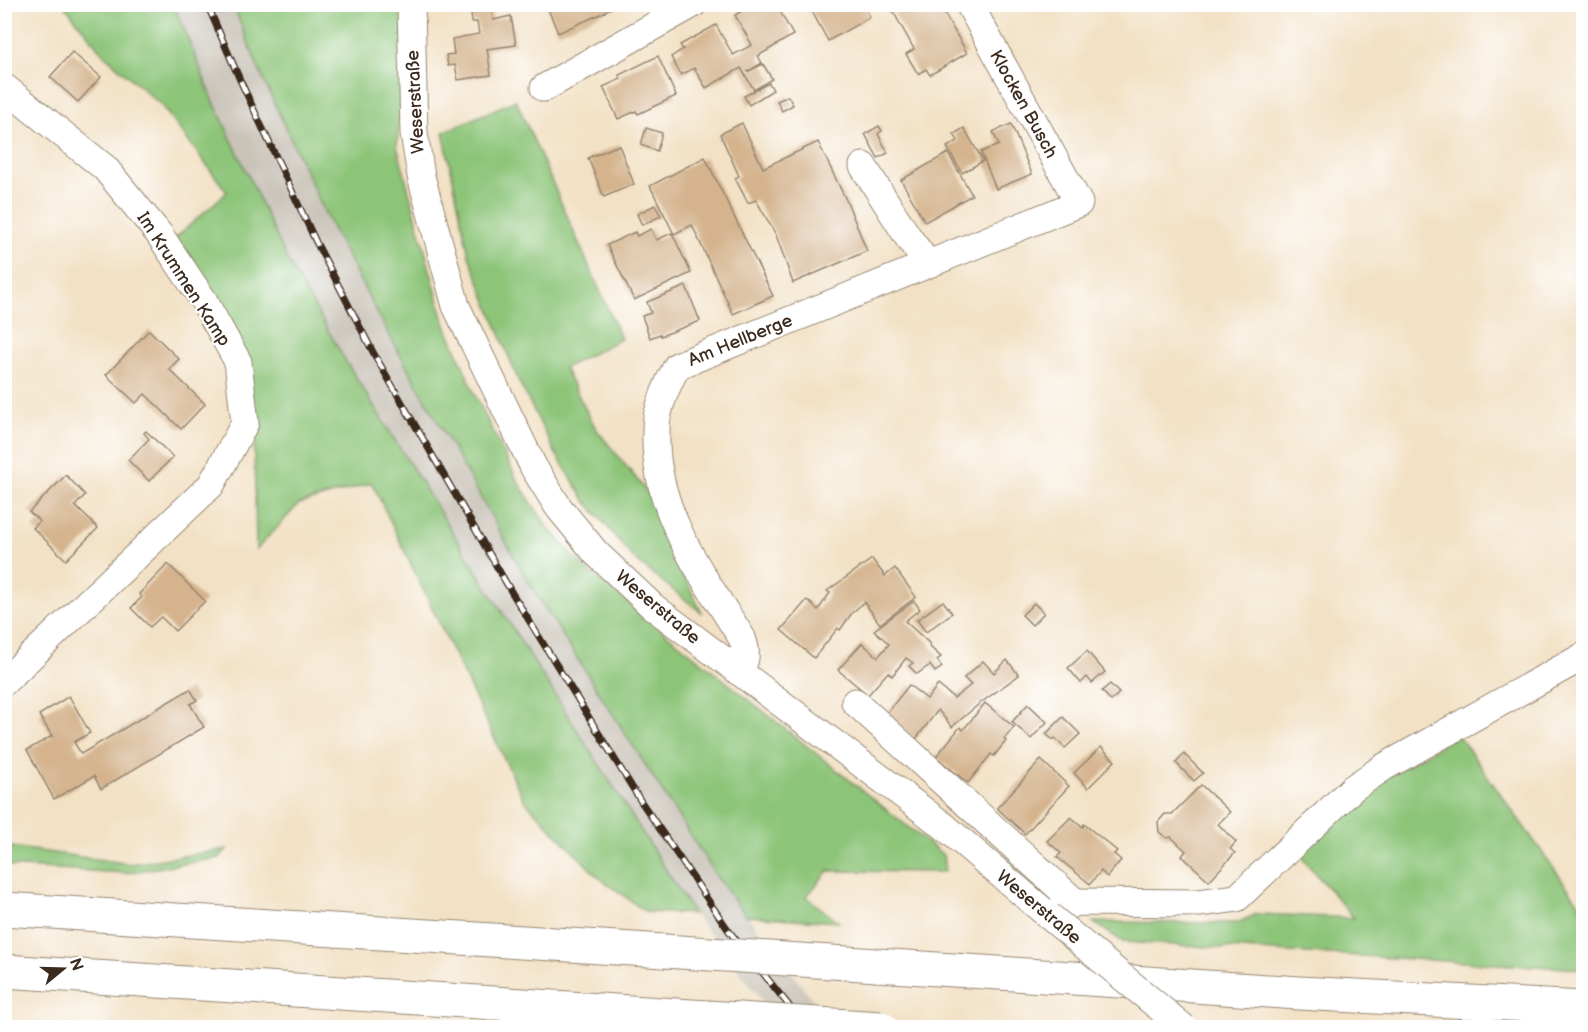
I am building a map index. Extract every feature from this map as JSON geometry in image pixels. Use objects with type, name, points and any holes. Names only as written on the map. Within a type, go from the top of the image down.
[{"type":"highway","points":[[4,909],[1299,993],[1584,1008]]},
{"type":"highway","points":[[4,971],[881,1028]]},
{"type":"street","name":"Weserstraße","points":[[411,4],[414,133],[421,176],[456,306],[534,468],[559,508],[596,553],[652,606],[944,826],[1184,1028]]},
{"type":"street","points":[[544,88],[693,4]]},
{"type":"street","name":"Klocken Busch","points":[[969,4],[1079,203]]},
{"type":"street","name":"Im Krummen Kamp","points":[[4,87],[105,168],[159,234],[204,301],[238,362],[245,423],[211,485],[4,682]]},
{"type":"street","points":[[863,166],[928,264]]},
{"type":"street","name":"Am Hellberge","points":[[739,672],[745,662],[746,650],[742,638],[693,560],[669,510],[655,458],[657,418],[669,380],[677,366],[1079,203]]},
{"type":"street","points":[[1049,916],[1075,902],[1199,903],[1237,898],[1353,788],[1384,767],[1584,656]]},
{"type":"street","points":[[855,702],[1075,902]]},
{"type":"shaded area","points":[[174,5],[233,5],[259,70],[331,226],[394,344],[529,583],[717,877],[834,1027],[783,1027],[694,914],[348,365],[288,261],[213,100]]},
{"type":"green space","points":[[64,5],[174,5],[213,100],[288,261],[348,365],[694,914],[646,912],[597,876],[524,800],[372,483],[299,504],[256,550],[254,438],[247,365],[171,242],[227,192],[161,105],[103,54]]},
{"type":"green space","points":[[233,5],[410,5],[397,146],[443,318],[475,395],[518,482],[548,528],[588,571],[943,855],[945,872],[828,871],[806,897],[839,922],[746,916],[717,877],[529,583],[394,344],[331,226],[259,70]]},
{"type":"green space","points":[[516,100],[621,339],[564,368],[596,429],[652,498],[702,613],[634,559],[585,500],[556,454],[518,380],[469,256],[443,132]]},
{"type":"green space","points":[[1458,735],[1583,909],[1583,969],[1123,942],[1093,922],[1237,923],[1257,914],[1354,918],[1303,859],[1304,844],[1357,795]]},
{"type":"green space","points":[[4,846],[131,864],[227,849],[219,858],[125,873],[5,866]]},
{"type":"building","points":[[470,4],[491,4],[493,20],[511,16],[516,45],[487,49],[491,75],[458,80],[455,65],[448,66],[446,55],[454,54],[452,39],[479,34],[477,22],[472,22]]},
{"type":"building","points":[[546,4],[619,4],[558,33]]},
{"type":"building","points":[[754,4],[776,4],[793,35],[758,56],[762,63],[747,72],[763,64],[772,79],[754,90],[741,68],[706,88],[694,68],[681,75],[671,57],[683,49],[680,45],[716,25],[733,55],[752,45],[735,15]]},
{"type":"building","points":[[808,4],[863,4],[870,17],[828,41]]},
{"type":"building","points":[[889,4],[929,4],[930,7],[939,4],[967,53],[930,75],[926,69],[918,74],[906,54],[914,49]]},
{"type":"building","points":[[72,52],[101,77],[78,102],[50,77]]},
{"type":"building","points":[[658,56],[676,96],[638,114],[636,111],[618,119],[603,87],[621,79],[619,75]]},
{"type":"building","points":[[769,83],[773,90],[749,105],[744,96]]},
{"type":"building","points":[[788,96],[793,105],[782,111],[777,101]]},
{"type":"building","points":[[742,123],[763,168],[818,142],[848,204],[867,251],[793,283],[776,235],[756,200],[748,203],[735,178],[739,176],[720,134]]},
{"type":"building","points":[[1011,124],[1032,174],[996,189],[981,152],[999,145],[993,132]]},
{"type":"building","points":[[879,126],[882,131],[878,134],[888,153],[878,158],[865,134]]},
{"type":"building","points":[[646,128],[662,133],[657,151],[641,145]]},
{"type":"building","points":[[964,128],[983,161],[962,173],[947,147],[958,141],[954,134]]},
{"type":"building","points":[[619,145],[634,184],[604,197],[588,158]]},
{"type":"building","points":[[948,153],[972,195],[925,222],[901,180]]},
{"type":"building","points":[[705,157],[773,296],[733,314],[692,225],[674,234],[650,186]]},
{"type":"building","points":[[655,205],[661,216],[642,225],[637,214]]},
{"type":"building","points":[[651,229],[656,240],[672,233],[691,273],[634,300],[607,245],[635,232],[637,236]]},
{"type":"building","points":[[686,286],[700,321],[650,338],[642,316],[651,313],[647,302]]},
{"type":"building","points":[[149,330],[179,359],[169,369],[205,404],[181,429],[145,394],[136,403],[106,375]]},
{"type":"building","points":[[146,431],[173,457],[149,481],[128,460],[149,439],[144,433]]},
{"type":"building","points":[[66,475],[85,495],[75,506],[98,528],[66,560],[33,528],[40,521],[29,512]]},
{"type":"building","points":[[872,559],[885,576],[895,568],[916,597],[880,624],[864,602],[852,613],[840,630],[838,628],[814,658],[781,630],[807,600],[818,610],[830,593],[827,591]]},
{"type":"building","points":[[168,564],[205,601],[175,631],[161,617],[150,627],[131,608],[142,597],[139,594]]},
{"type":"building","points":[[914,601],[920,609],[905,621],[941,657],[937,660],[942,667],[935,672],[930,665],[917,674],[909,666],[913,663],[906,658],[892,676],[888,672],[868,695],[838,670],[862,643],[878,657],[889,644],[874,630]]},
{"type":"building","points":[[943,601],[952,613],[926,632],[917,620]]},
{"type":"building","points":[[1034,603],[1044,613],[1032,625],[1022,615]]},
{"type":"building","points":[[1087,651],[1105,672],[1092,683],[1087,677],[1081,683],[1068,668]]},
{"type":"building","points":[[1007,660],[1019,675],[952,727],[938,710],[916,739],[885,715],[909,685],[927,699],[938,685],[954,698],[971,685],[964,678],[983,661],[994,673]]},
{"type":"building","points":[[1110,684],[1119,693],[1111,701],[1102,691]]},
{"type":"building","points":[[190,689],[197,700],[190,704],[204,727],[101,789],[94,776],[54,799],[27,750],[52,736],[39,715],[69,696],[90,733],[74,742],[81,754]]},
{"type":"building","points":[[985,703],[1014,727],[994,756],[991,754],[968,783],[936,757],[960,727],[963,730]]},
{"type":"building","points":[[1028,704],[1047,722],[1031,739],[1012,722]]},
{"type":"building","points":[[1063,717],[1080,734],[1065,748],[1055,738],[1053,740],[1046,734]]},
{"type":"building","points":[[1101,747],[1115,761],[1088,788],[1074,773]]},
{"type":"building","points":[[1184,754],[1203,773],[1194,781],[1176,763]]},
{"type":"building","points":[[1041,760],[1069,786],[1025,834],[997,808]]},
{"type":"building","points":[[1201,785],[1230,812],[1218,824],[1236,842],[1230,849],[1235,853],[1209,881],[1182,856],[1186,851],[1171,837],[1167,838],[1159,832],[1158,822],[1165,814],[1172,814]]},
{"type":"building","points":[[1071,817],[1083,827],[1084,824],[1117,851],[1114,854],[1121,860],[1107,877],[1101,871],[1090,884],[1057,857],[1061,853],[1047,841]]},
{"type":"railway","points":[[207,4],[316,242],[374,354],[512,593],[640,800],[729,931],[807,1028]]}]
